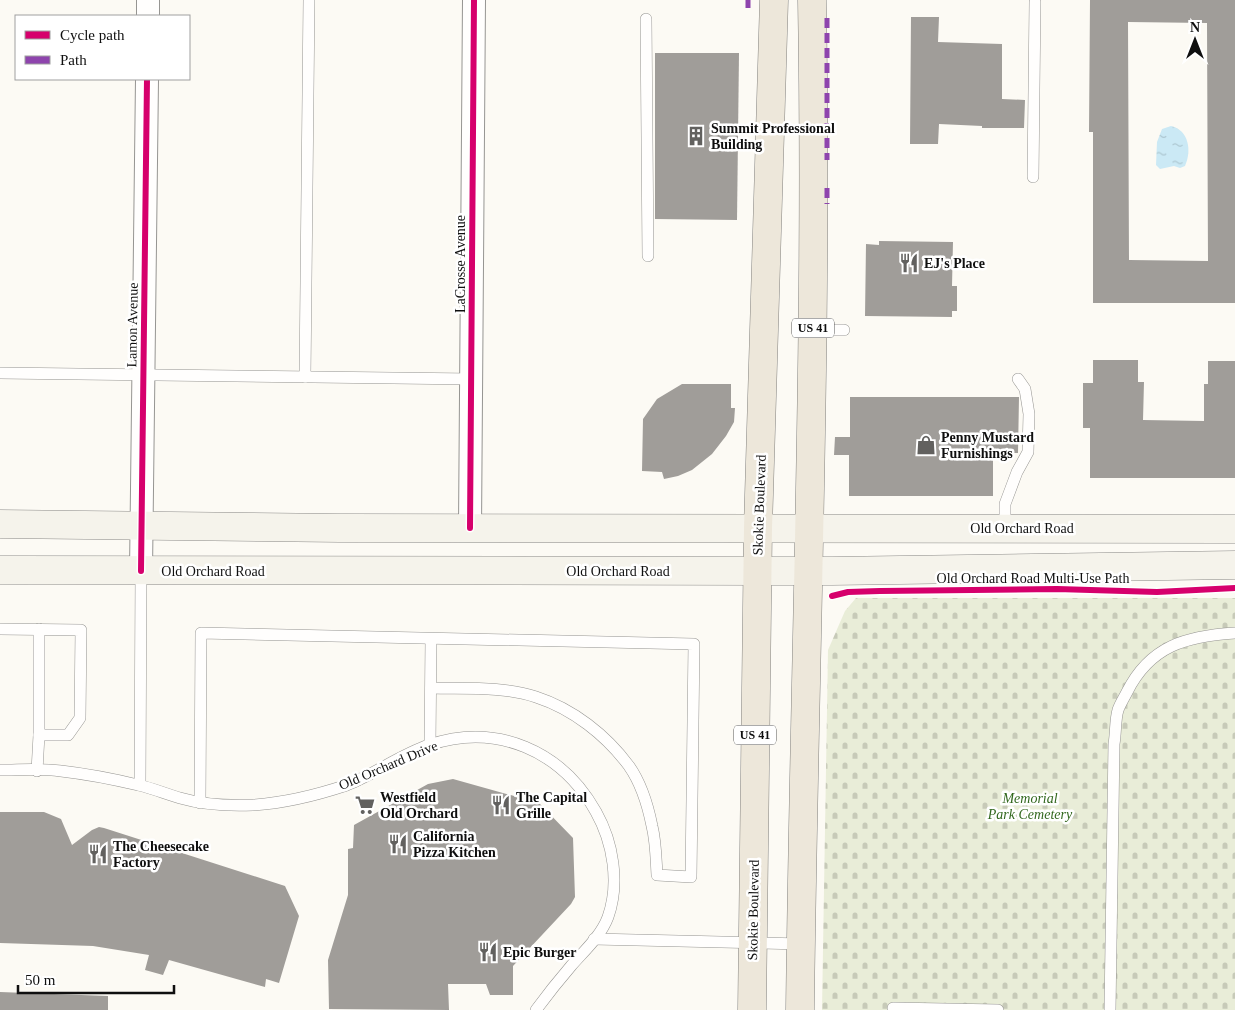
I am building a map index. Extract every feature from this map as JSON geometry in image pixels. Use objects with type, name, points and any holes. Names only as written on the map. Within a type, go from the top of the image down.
[{"type":"main road","name":"Skokie Boulevard","points":[[752,1010],[758,528],[774,0]]},
{"type":"main road","name":"US 41","points":[[800,1010],[813,330],[815,128],[812,0]]},
{"type":"main road","name":"Old Orchard Road","points":[[0,524],[470,528],[1235,529]]},
{"type":"main road","name":"Old Orchard Road","points":[[0,570],[807,571],[1235,565]]},
{"type":"street","points":[[148,0],[148,15]]},
{"type":"street","name":"LaCrosse Avenue","points":[[470,528],[474,0]]},
{"type":"street","name":"Lamon Avenue","points":[[141,571],[147,80]]},
{"type":"lane","points":[[305,377],[309,0]]},
{"type":"lane","points":[[1032,177],[1035,2]]},
{"type":"lane","points":[[646,19],[648,256]]},
{"type":"lane","points":[[813,330],[844,330]]},
{"type":"lane","points":[[0,373],[472,379]]},
{"type":"lane","points":[[1005,528],[1005,504],[1017,472],[1028,452],[1029,414],[1025,389],[1018,379]]},
{"type":"lane","points":[[140,785],[141,571]]},
{"type":"lane","points":[[0,629],[81,630],[80,718],[68,735],[39,735]]},
{"type":"lane","points":[[37,770],[39,735],[39,629]]},
{"type":"lane","points":[[1110,1010],[1114,744],[1118,709],[1135,676],[1154,656],[1186,641],[1208,634],[1235,632]]},
{"type":"lane","points":[[200,802],[201,633],[694,644],[691,877],[657,875],[652,826],[641,788],[630,767],[600,734],[581,719],[536,696],[480,689],[431,688]]},
{"type":"lane","points":[[430,745],[431,639]]},
{"type":"lane","name":"Old Orchard Drive","points":[[0,770],[60,770],[140,785],[181,799],[227,806],[256,805],[287,800],[346,785],[430,745],[458,739],[484,737],[508,741],[532,749],[550,759],[569,774],[595,810],[605,828],[611,850],[614,873],[613,895],[607,918],[594,939],[536,1010]]},
{"type":"lane","points":[[594,939],[801,944]]},
{"type":"lane","points":[[893,1008],[998,1010]]},
{"type":"green space","name":"Memorial Park Cemetery","points":[[856,598],[1235,598],[1235,1010],[822,1010],[828,650],[845,611]]},
{"type":"water","points":[[1171,126],[1177,128],[1185,136],[1188,148],[1187,160],[1185,166],[1180,168],[1174,166],[1160,169],[1156,165],[1157,142],[1162,129]]},
{"type":"building","points":[[1090,0],[1235,0],[1235,303],[1093,303],[1093,132],[1089,132]],"holes":[[[1128,22],[1207,23],[1208,261],[1129,260]]]},
{"type":"building","points":[[911,17],[939,17],[938,42],[1002,44],[1002,99],[1025,100],[1024,128],[982,128],[982,126],[939,124],[938,144],[910,144]]},
{"type":"building","name":"Summit Professional Building","points":[[655,53],[739,53],[737,220],[655,219]]},
{"type":"building","name":"EJ's Place","points":[[879,241],[953,242],[952,286],[957,286],[957,311],[952,311],[952,317],[865,316],[866,244],[879,245]]},
{"type":"building","points":[[1093,360],[1138,360],[1138,382],[1144,382],[1143,420],[1204,421],[1204,384],[1208,384],[1208,361],[1235,361],[1235,478],[1090,478],[1090,428],[1083,428],[1083,383],[1093,383]]},
{"type":"building","points":[[682,384],[731,384],[731,408],[735,408],[734,422],[712,454],[692,470],[664,479],[662,472],[642,471],[643,419],[657,399]]},
{"type":"building","name":"Penny Mustard Furnishings","points":[[850,397],[1019,397],[1018,453],[993,453],[993,496],[849,496],[849,455],[834,455],[835,437],[850,437]]},
{"type":"building","points":[[453,779],[539,803],[573,838],[575,897],[571,904],[513,966],[513,995],[490,995],[486,984],[448,984],[449,1010],[329,1009],[328,960],[348,895],[348,849],[353,848],[354,825],[428,784]]},
{"type":"building","points":[[0,812],[44,812],[61,819],[72,845],[99,827],[285,886],[299,916],[279,983],[266,979],[265,987],[169,960],[163,975],[145,970],[149,955],[93,946],[0,943]]},
{"type":"building","points":[[0,992],[108,996],[108,1010],[0,1010]]},
{"type":"marked path","points":[[748,0],[748,8]]},
{"type":"marked path","points":[[827,18],[827,160]]},
{"type":"marked path","points":[[827,188],[827,204]]},
{"type":"cycle path","points":[[470,528],[474,0]]},
{"type":"cycle path","points":[[141,571],[147,80]]},
{"type":"cycle path","name":"Old Orchard Road Multi-Use Path","points":[[832,596],[848,592],[880,591],[1057,589],[1157,592],[1235,588]]},
{"type":"place","name":"Summit Professional Building","points":[[696,136]]},
{"type":"place","name":"EJ's Place","points":[[909,263]]},
{"type":"place","name":"Penny Mustard Furnishings","points":[[926,445]]},
{"type":"place","name":"Westfield Old Orchard","points":[[365,805]]},
{"type":"place","name":"The Capital Grille","points":[[501,805]]},
{"type":"place","name":"California Pizza Kitchen","points":[[398,844]]},
{"type":"place","name":"The Cheesecake Factory","points":[[98,854]]},
{"type":"place","name":"Epic Burger","points":[[488,952]]}]
